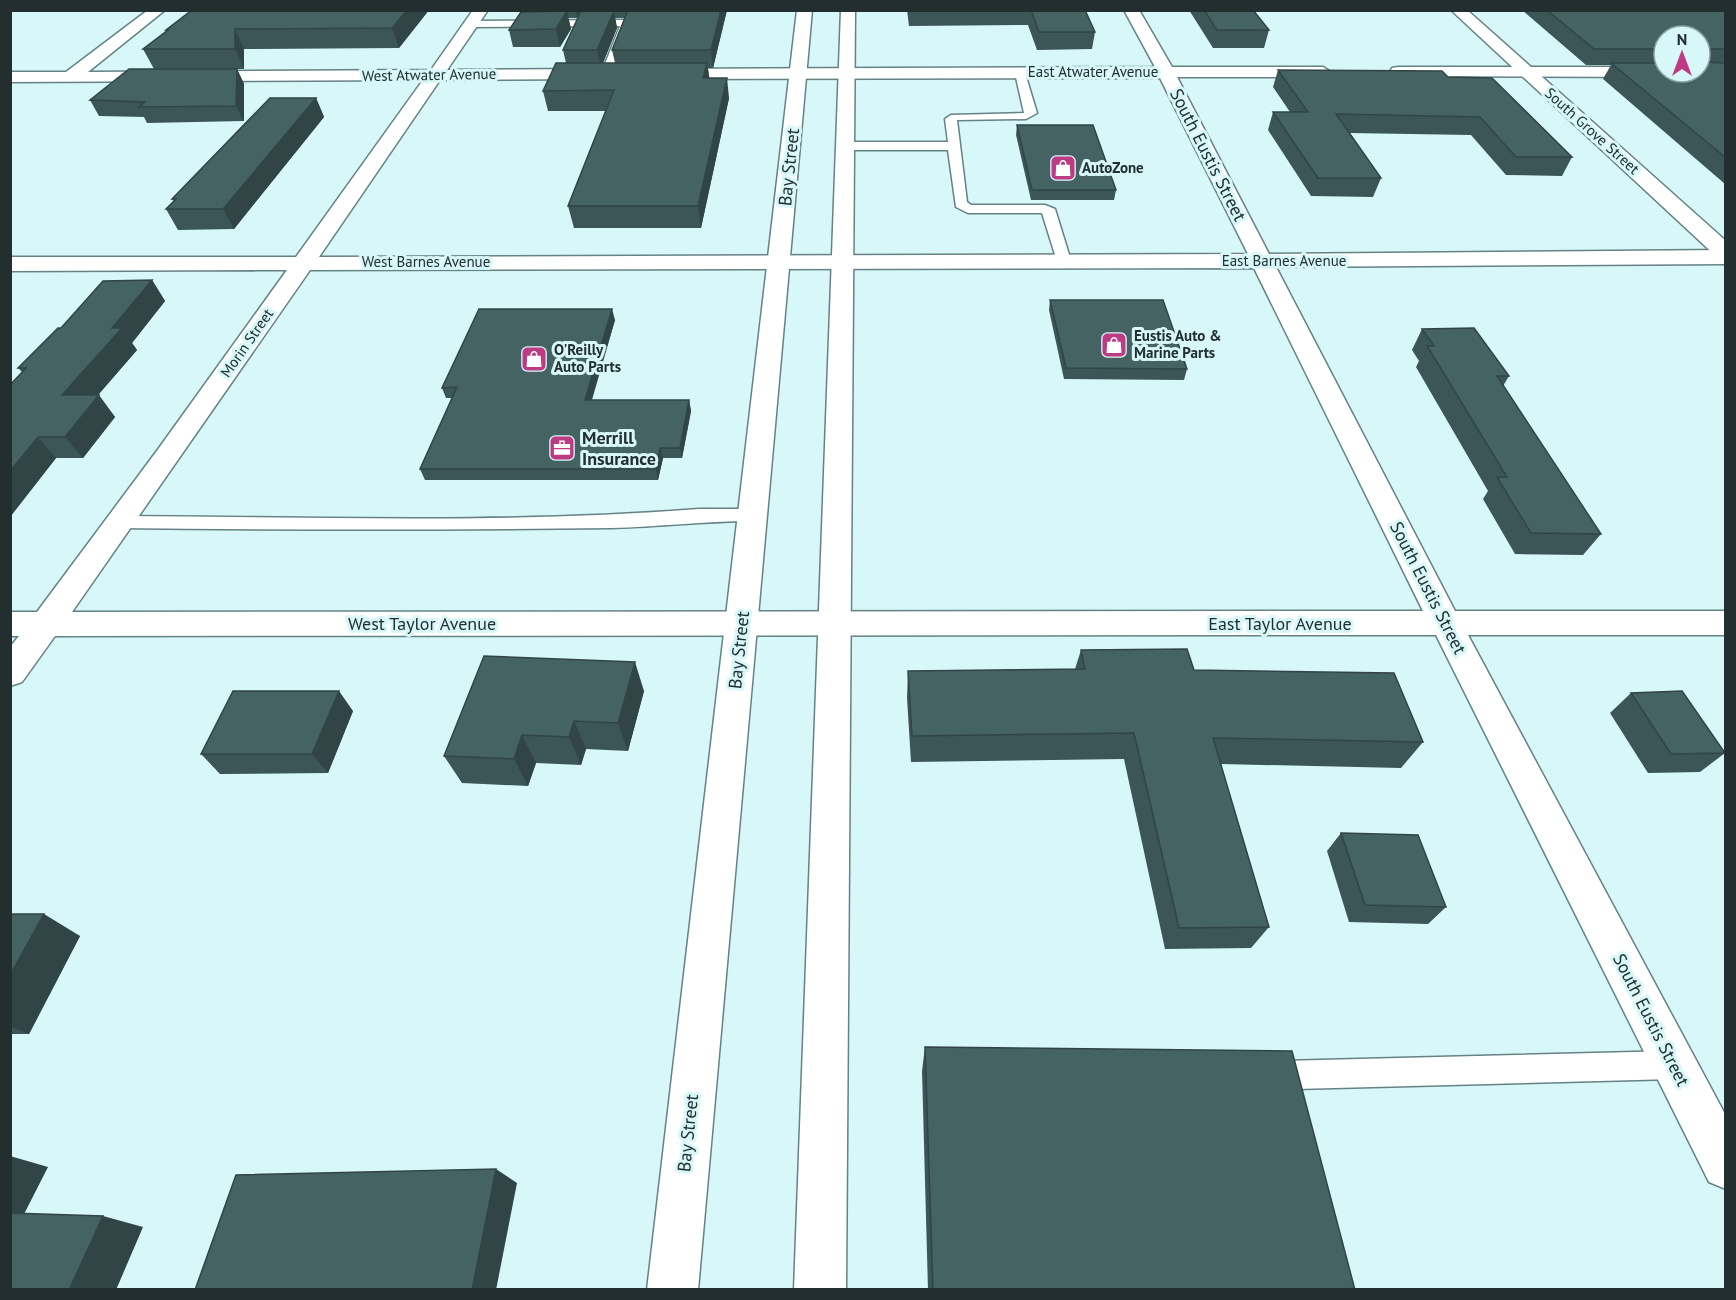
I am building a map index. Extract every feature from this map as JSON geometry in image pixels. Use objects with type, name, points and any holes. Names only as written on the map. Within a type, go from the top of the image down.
[{"type":"street","points":[[70,77],[158,10]]},
{"type":"street","name":"Bay Street","points":[[672,1290],[805,10]]},
{"type":"street","points":[[820,1290],[848,10]]},
{"type":"street","name":"South Eustis Street","points":[[1131,10],[1166,72],[1446,624],[1725,1166]]},
{"type":"street","name":"South Grove Street","points":[[1458,10],[1717,237],[1725,255]]},
{"type":"street","name":"Morin Street","points":[[10,673],[476,17]]},
{"type":"street","name":"East Atwater Avenue","points":[[847,73],[1345,72]]},
{"type":"street","points":[[1380,72],[1652,72]]},
{"type":"street","points":[[651,74],[847,73]]},
{"type":"street","name":"West Atwater Avenue","points":[[10,77],[628,74]]},
{"type":"street","name":"East Barnes Avenue","points":[[842,260],[1262,261],[1725,255]]},
{"type":"street","name":"West Barnes Avenue","points":[[10,264],[842,260]]},
{"type":"street","name":"East Taylor Avenue","points":[[834,625],[1725,623]]},
{"type":"street","name":"West Taylor Avenue","points":[[10,624],[834,625]]},
{"type":"lane","points":[[476,17],[626,23],[606,74]]},
{"type":"lane","points":[[1020,72],[1031,112],[1026,116],[951,118],[961,204],[968,209],[1045,209],[1050,212],[1064,261]]},
{"type":"lane","points":[[845,146],[954,146]]},
{"type":"lane","points":[[119,522],[404,524],[752,515]]},
{"type":"lane","points":[[1289,1109],[1281,1075],[1674,1065]]},
{"type":"building","points":[[192,10],[407,10],[392,28],[235,29],[235,49],[143,49]]},
{"type":"building","points":[[628,10],[721,10],[711,50],[612,50]]},
{"type":"building","points":[[1031,10],[1085,10],[1095,32],[1039,32]]},
{"type":"building","points":[[1204,10],[1253,10],[1269,30],[1217,30]]},
{"type":"building","points":[[1547,10],[1725,10],[1725,49],[1712,49],[1712,24],[1652,24],[1652,49],[1594,49]]},
{"type":"building","points":[[567,11],[556,29],[509,30],[521,12]]},
{"type":"building","points":[[581,11],[614,11],[597,50],[563,50]]},
{"type":"building","points":[[1712,62],[1725,63],[1725,157],[1611,63],[1652,63],[1652,84],[1712,84]]},
{"type":"building","points":[[556,63],[707,63],[703,78],[727,78],[698,206],[568,206],[614,90],[543,91]]},
{"type":"building","points":[[129,69],[237,69],[236,106],[139,107],[145,102],[90,100]]},
{"type":"building","points":[[1278,70],[1442,71],[1448,77],[1492,78],[1572,157],[1516,157],[1480,117],[1336,114],[1381,178],[1318,178],[1273,112],[1308,112]]},
{"type":"building","points":[[270,98],[316,98],[223,209],[166,209],[176,199],[172,199]]},
{"type":"building","name":"AutoZone","points":[[1017,125],[1093,125],[1116,190],[1032,190]]},
{"type":"building","points":[[152,280],[112,328],[122,328],[62,395],[99,395],[65,437],[38,437],[10,471],[10,385],[26,368],[18,368],[58,328],[61,328],[103,281]]},
{"type":"building","name":"Eustis Auto & Marine Parts","points":[[1050,300],[1163,300],[1187,369],[1066,368]]},
{"type":"building","points":[[479,309],[612,309],[585,400],[689,400],[680,448],[660,448],[656,469],[420,469],[457,387],[442,388]]},
{"type":"building","points":[[1474,328],[1509,376],[1497,376],[1601,534],[1531,533],[1497,477],[1507,477],[1427,346],[1434,346],[1422,329]]},
{"type":"building","points":[[1187,649],[1194,670],[1394,673],[1423,742],[1213,738],[1269,927],[1179,928],[1134,733],[912,736],[908,671],[1085,669],[1081,650]]},
{"type":"building","points":[[484,656],[635,662],[618,723],[574,721],[569,737],[522,735],[514,759],[444,756]]},
{"type":"building","points":[[233,691],[339,691],[312,754],[201,754]]},
{"type":"building","points":[[1682,691],[1725,753],[1671,754],[1631,693]]},
{"type":"building","points":[[1341,833],[1418,835],[1446,907],[1365,905]]},
{"type":"building","points":[[10,914],[44,914],[10,975]]},
{"type":"building","points":[[925,1047],[1292,1051],[1355,1290],[933,1290]]},
{"type":"building","points":[[496,1169],[472,1290],[195,1290],[236,1175]]},
{"type":"building","points":[[10,1213],[103,1216],[69,1290],[10,1290]]},
{"type":"place","name":"AutoZone","points":[[1063,168]]},
{"type":"place","name":"Eustis Auto & Marine Parts","points":[[1114,345]]},
{"type":"place","name":"O'Reilly Auto Parts","points":[[534,359]]},
{"type":"place","name":"Merrill Insurance","points":[[562,448]]}]
